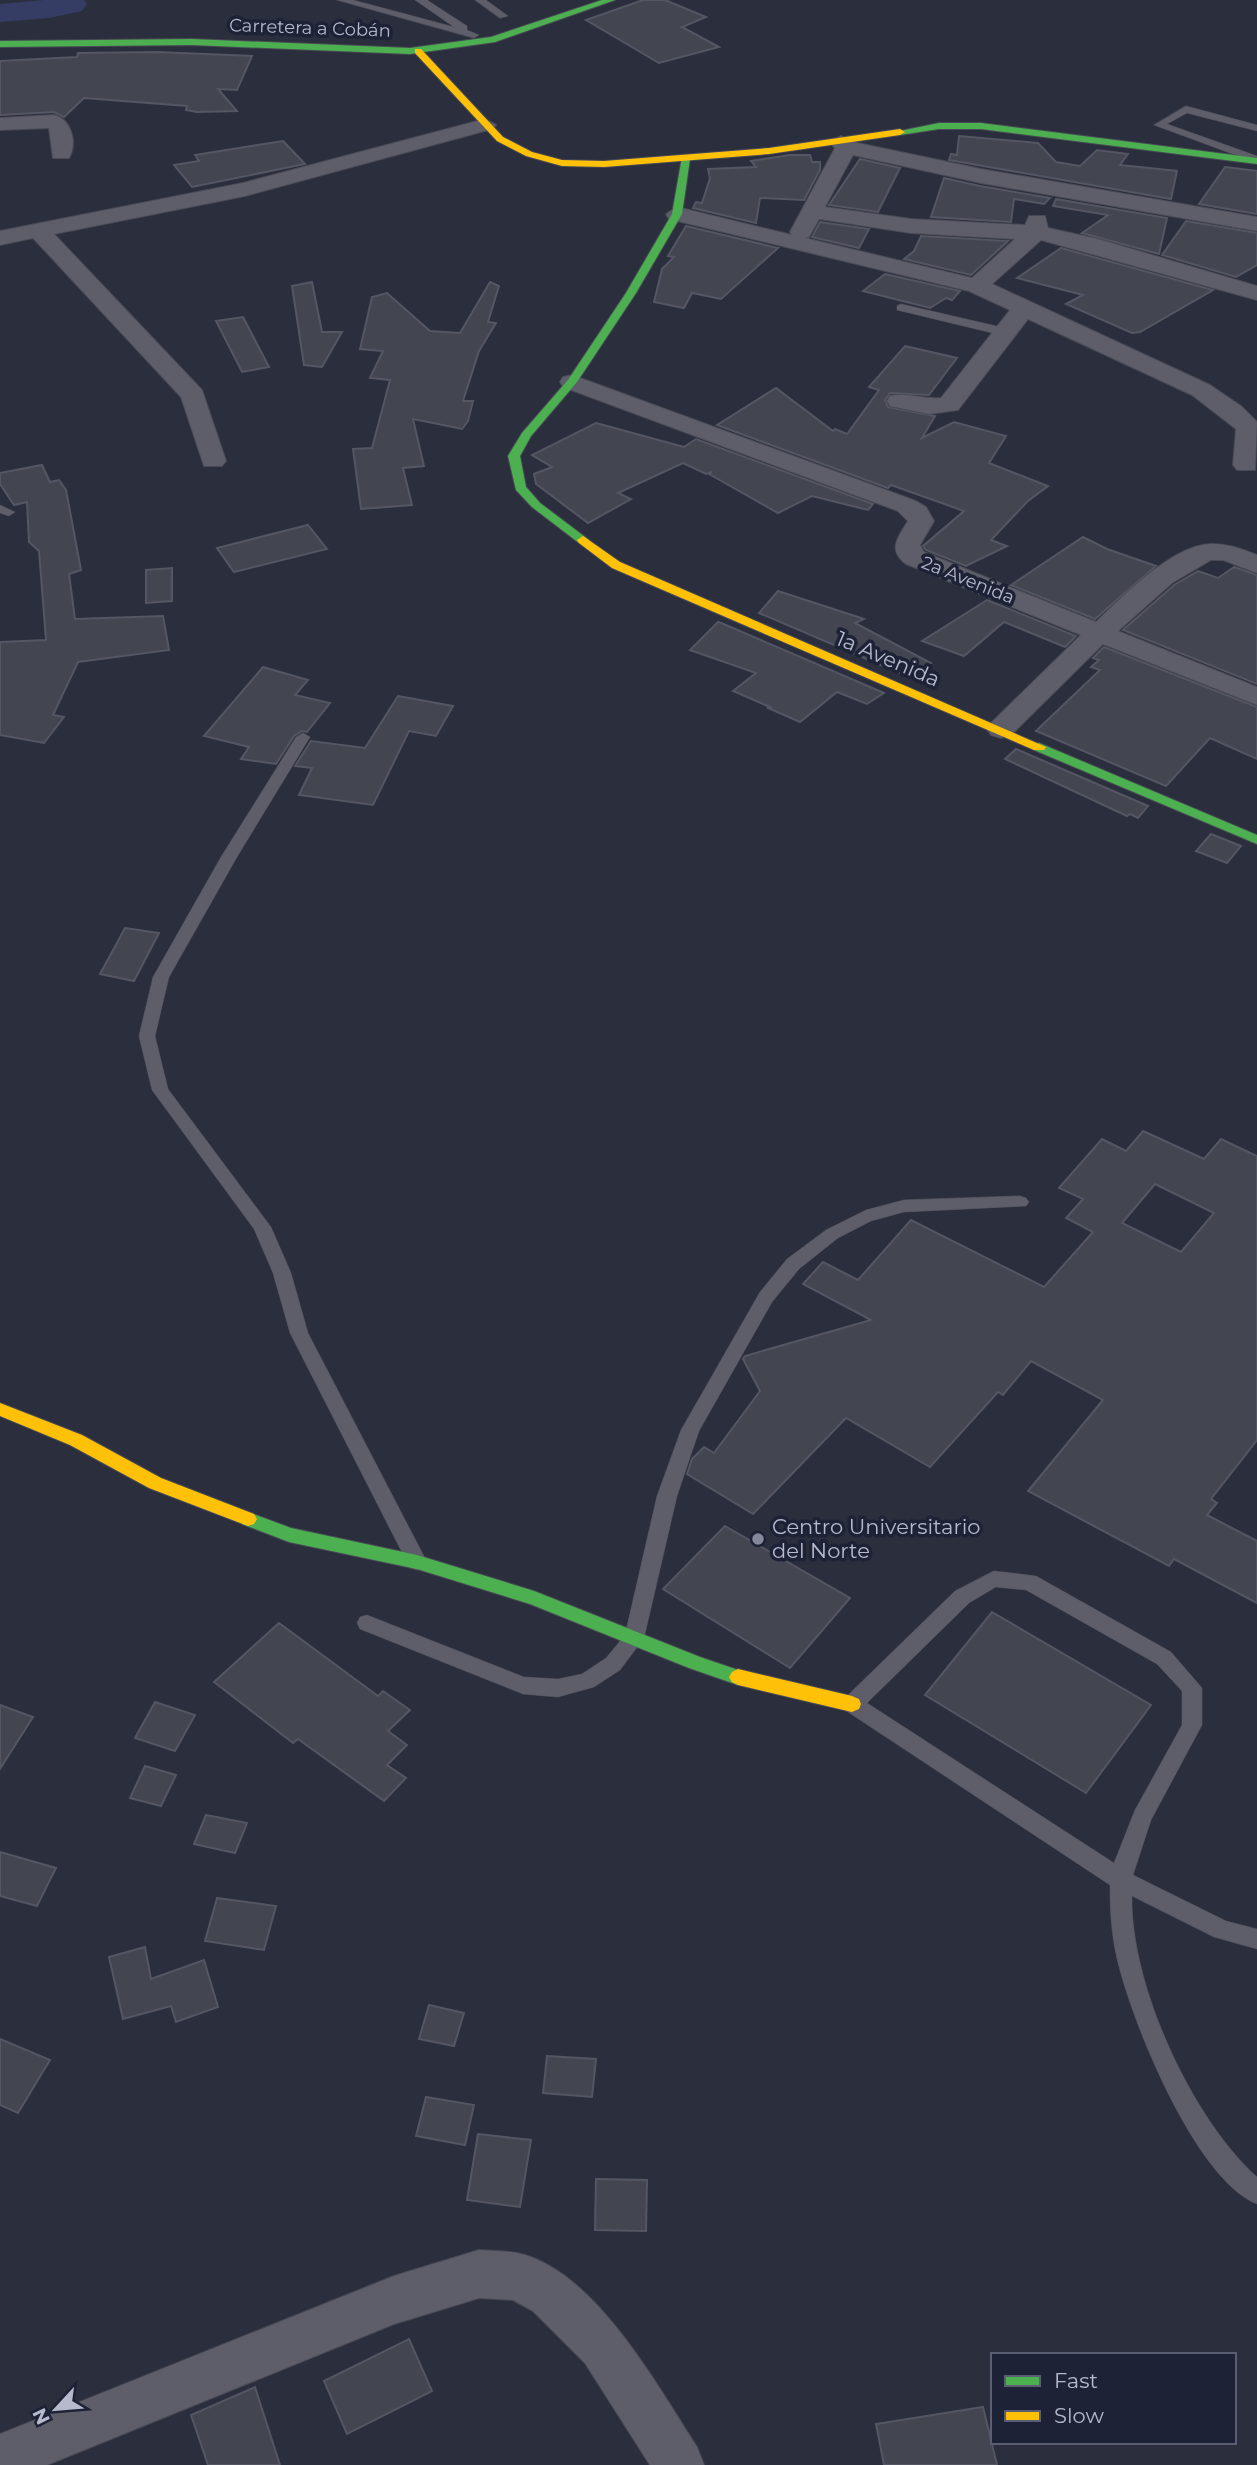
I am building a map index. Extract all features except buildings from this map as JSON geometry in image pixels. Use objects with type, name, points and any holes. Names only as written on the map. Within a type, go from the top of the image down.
[{"type":"street","name":"Carretera a Cobán","points":[[0,44],[216,43],[357,51],[418,51],[534,29],[611,0]]},
{"type":"street","points":[[418,51],[500,139],[529,154],[562,163],[685,159],[843,144],[939,126],[981,127],[1257,160]]},
{"type":"street","points":[[0,124],[54,121],[59,125],[61,153]]},
{"type":"street","points":[[0,238],[245,189],[485,125]]},
{"type":"street","points":[[843,144],[981,176],[1257,224]]},
{"type":"street","points":[[796,241],[813,212],[843,144]]},
{"type":"street","points":[[572,382],[631,293],[677,214],[685,159]]},
{"type":"street","points":[[976,286],[1035,232],[1043,185]]},
{"type":"street","points":[[813,212],[925,228],[1035,232],[1090,244],[1257,293]]},
{"type":"street","points":[[677,214],[976,286],[1025,307],[1201,390],[1232,411],[1249,428],[1247,465]]},
{"type":"street","points":[[40,232],[193,395],[213,461]]},
{"type":"street","points":[[899,401],[929,407],[948,405],[1025,307]]},
{"type":"street","name":"1a Avenida","points":[[572,382],[526,435],[514,456],[520,488],[536,505],[616,565],[1257,840]]},
{"type":"street","name":"2a Avenida","points":[[572,382],[907,506],[917,513],[921,521],[906,545],[908,553],[915,558],[1257,697]]},
{"type":"street","points":[[1001,729],[1100,634],[1182,561],[1204,552],[1224,552],[1257,565]]},
{"type":"street","points":[[0,1409],[76,1440],[155,1483],[289,1535],[417,1562],[534,1598],[695,1663],[766,1686],[852,1704]]},
{"type":"street","points":[[0,2459],[394,2300],[479,2274],[518,2277],[550,2294],[602,2346],[679,2465]]},
{"type":"lane","points":[[342,0],[479,38]]},
{"type":"lane","points":[[420,0],[479,38]]},
{"type":"lane","points":[[480,0],[503,16]]},
{"type":"lane","points":[[1257,128],[1186,109],[1159,125],[1257,160]]},
{"type":"lane","points":[[901,308],[1005,332]]},
{"type":"lane","points":[[303,737],[229,857],[161,977],[147,1036],[160,1090],[262,1227],[282,1273],[299,1333],[417,1562]]},
{"type":"lane","points":[[367,1623],[523,1685],[558,1688],[587,1681],[613,1664],[634,1638],[667,1496],[690,1430],[766,1297],[793,1264],[832,1234],[866,1216],[904,1206],[1020,1202]]},
{"type":"lane","points":[[1257,1939],[1222,1930],[1121,1880],[852,1704],[962,1597],[994,1579],[1029,1582],[1164,1658],[1192,1688],[1193,1721],[1139,1822],[1121,1880],[1124,1947],[1152,2034],[1194,2119],[1244,2185],[1257,2193]]},
{"type":"waterway","points":[[0,13],[49,9],[71,4],[68,0]]},
{"type":"traffic: fast","points":[[0,44],[192,42],[410,51],[492,40],[611,0]]},
{"type":"traffic: fast","points":[[900,132],[939,126],[981,126],[1257,161]]},
{"type":"traffic: fast","points":[[583,540],[536,505],[520,488],[514,456],[526,435],[572,382],[631,293],[677,214],[685,159]]},
{"type":"traffic: fast","points":[[1039,747],[1257,840]]},
{"type":"traffic: fast","points":[[248,1519],[289,1535],[417,1562],[534,1598],[695,1663],[738,1677]]},
{"type":"traffic: slow","points":[[418,51],[500,139],[529,154],[562,163],[604,164],[769,151],[900,132]]},
{"type":"traffic: slow","points":[[583,540],[616,565],[1039,747]]},
{"type":"traffic: slow","points":[[0,1409],[76,1440],[155,1483],[248,1519]]},
{"type":"traffic: slow","points":[[738,1677],[852,1704]]},
{"type":"place","name":"Centro Universitario del Norte","points":[[758,1539]]}]
